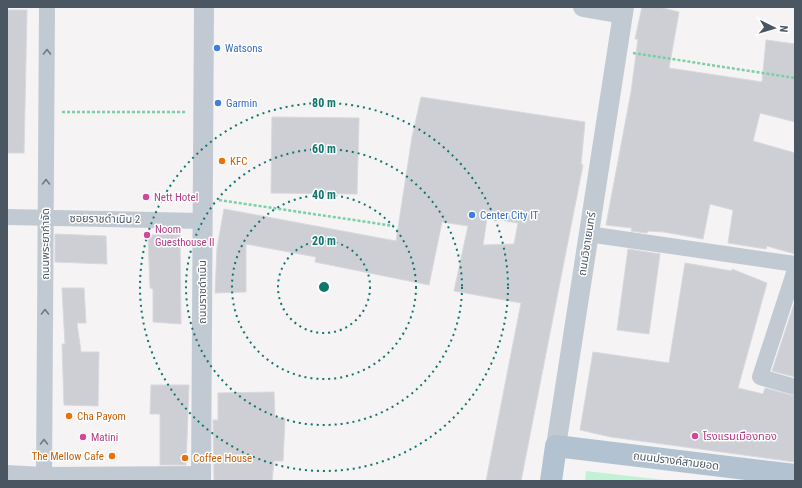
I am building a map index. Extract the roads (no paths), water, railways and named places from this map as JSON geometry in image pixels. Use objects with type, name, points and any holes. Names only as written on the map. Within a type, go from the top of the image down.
[{"type":"main road","name":"ถนนปรางค์สามยอด","points":[[556,446],[795,475]]},
{"type":"main road","name":"ถนนวิชาเยนทร์","points":[[551,481],[556,446]]},
{"type":"street","name":"ถนนพระยากำจัด","points":[[44,478],[47,7]]},
{"type":"street","name":"ถนนราชดำเนิน","points":[[201,478],[204,7]]},
{"type":"street","points":[[583,7],[623,11]]},
{"type":"street","name":"ถนนวิชาเยนทร์","points":[[556,446],[623,11]]},
{"type":"street","name":"ซอยราชดำเนิน 2","points":[[7,217],[202,221]]},
{"type":"street","points":[[588,234],[795,264]]},
{"type":"street","points":[[795,270],[760,377],[795,387]]},
{"type":"street","points":[[7,473],[44,478],[201,478]]},
{"type":"place","name":"Watsons","points":[[217,48]]},
{"type":"place","name":"Garmin","points":[[218,103]]},
{"type":"place","name":"KFC","points":[[222,161]]},
{"type":"place","name":"Nett Hotel","points":[[146,197]]},
{"type":"place","name":"Center City IT","points":[[472,215]]},
{"type":"place","name":"Noom Guesthouse II","points":[[147,235]]},
{"type":"place","name":"Cha Payom","points":[[69,416]]},
{"type":"place","name":"โรงแรมเมืองทอง","points":[[695,436]]},
{"type":"place","name":"Matini","points":[[83,437]]},
{"type":"place","name":"The Mellow Cafe","points":[[112,456]]},
{"type":"place","name":"Coffee House","points":[[185,458]]}]
